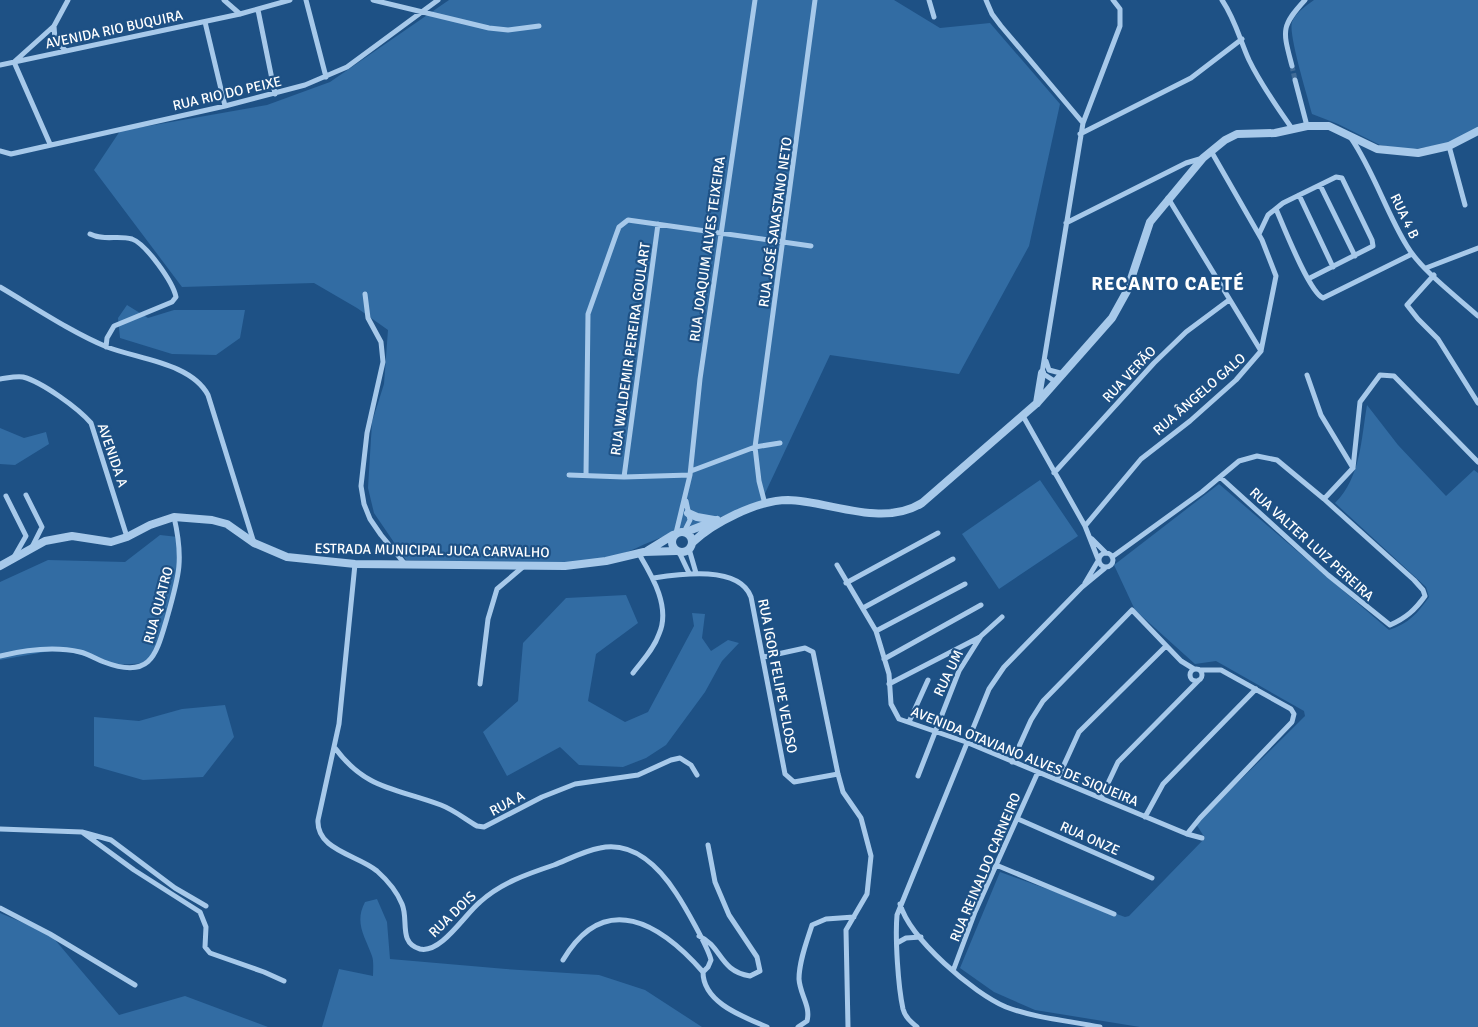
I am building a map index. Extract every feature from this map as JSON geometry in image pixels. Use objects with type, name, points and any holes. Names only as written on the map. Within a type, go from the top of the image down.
[{"type":"street","points":[[50,144],[14,62],[54,26],[68,0]]},
{"type":"street","points":[[224,0],[240,14]]},
{"type":"street","name":"AVENIDA RIO BUQUIRA","points":[[0,65],[205,22],[258,10],[290,0]]},
{"type":"street","points":[[306,0],[326,77]]},
{"type":"street","points":[[373,0],[501,30],[539,26]]},
{"type":"street","name":"RUA RIO DO PEIXE","points":[[0,151],[11,154],[225,106],[275,94],[326,77],[358,60],[438,0]]},
{"type":"street","name":"RUA JOAQUIM ALVES TEIXEIRA","points":[[686,501],[720,232],[755,0]]},
{"type":"street","name":"RUA JOSÉ SAVASTANO NETO","points":[[765,504],[759,481],[756,447],[815,0]]},
{"type":"street","points":[[929,0],[934,17]]},
{"type":"street","points":[[986,0],[1001,26],[1083,123]]},
{"type":"street","points":[[1037,403],[1080,134],[1120,26],[1121,14],[1113,0]]},
{"type":"street","points":[[1222,0],[1262,84],[1293,130]]},
{"type":"street","points":[[1292,66],[1285,31],[1287,21],[1305,0]]},
{"type":"street","points":[[258,10],[275,94]]},
{"type":"street","points":[[205,22],[225,106]]},
{"type":"street","points":[[54,26],[54,40],[65,50]]},
{"type":"street","points":[[1080,134],[1191,78],[1242,39]]},
{"type":"street","points":[[1295,80],[1307,126]]},
{"type":"street","points":[[641,553],[680,533],[723,520],[765,504],[788,500],[885,514],[912,509],[922,503],[1023,416],[1064,374],[1117,310],[1126,291],[1146,231],[1168,198],[1203,158],[1237,134],[1275,133],[1307,126],[1329,126],[1377,149],[1396,153],[1426,152],[1449,146],[1478,131]]},
{"type":"street","name":"RUA 4 B","points":[[1349,135],[1362,155],[1412,254],[1478,316]]},
{"type":"street","points":[[1449,146],[1465,205]]},
{"type":"street","name":"RUA ÂNGELO GALO","points":[[1085,526],[1141,459],[1236,380],[1261,351],[1276,276],[1259,234],[1211,151]]},
{"type":"street","points":[[1066,223],[1186,163],[1203,158]]},
{"type":"street","points":[[1259,234],[1268,215],[1276,209],[1299,195],[1339,177],[1348,190],[1373,244],[1370,248],[1308,280]]},
{"type":"street","points":[[1320,185],[1355,256]]},
{"type":"street","points":[[1299,195],[1334,267]]},
{"type":"street","points":[[1168,198],[1261,351]]},
{"type":"street","points":[[1276,209],[1308,280],[1318,296],[1328,297],[1412,254]]},
{"type":"street","points":[[586,475],[588,314],[619,227],[628,220],[811,246]]},
{"type":"street","name":"RUA WALDEMIR PEREIRA GOULART","points":[[624,477],[658,224]]},
{"type":"street","points":[[90,234],[99,238],[129,238],[141,244],[151,255],[176,297],[172,302],[114,326],[107,338],[106,346]]},
{"type":"street","points":[[1426,268],[1478,248]]},
{"type":"street","points":[[1434,275],[1408,305],[1418,320],[1438,339],[1478,403]]},
{"type":"street","points":[[0,287],[106,346],[165,365],[192,377],[204,387],[254,543]]},
{"type":"street","points":[[364,294],[368,318],[381,342],[383,362],[367,433],[361,486],[364,504],[370,518],[381,535],[405,564]]},
{"type":"street","name":"RUA VERÃO","points":[[1054,473],[1154,363],[1186,332],[1229,300]]},
{"type":"street","points":[[1046,355],[1049,370],[1064,374]]},
{"type":"street","points":[[1042,373],[1056,382]]},
{"type":"street","points":[[1308,375],[1321,415],[1353,468]]},
{"type":"street","points":[[917,1027],[909,1020],[903,1010],[896,923],[900,904],[966,742],[995,680],[1082,587],[1111,565],[1112,558],[1239,461],[1257,456],[1277,460],[1324,499],[1353,468],[1360,402],[1380,376],[1394,376],[1478,462]]},
{"type":"street","name":"AVENIDA A","points":[[0,379],[17,377],[32,381],[78,410],[91,423],[127,537]]},
{"type":"street","points":[[1023,416],[1085,526],[1098,560],[1105,568]]},
{"type":"street","points":[[569,475],[624,477],[690,473],[756,447],[780,444]]},
{"type":"street","name":"RUA VALTER LUIZ PEREIRA","points":[[1220,477],[1328,575],[1390,625],[1404,620],[1416,610],[1425,596],[1423,590],[1324,499]]},
{"type":"street","points":[[26,495],[42,527],[32,547]]},
{"type":"street","points":[[6,496],[26,536],[14,557]]},
{"type":"street","points":[[686,501],[689,523],[671,542],[692,573]]},
{"type":"street","points":[[680,533],[686,501]]},
{"type":"street","points":[[688,513],[696,517],[723,520]]},
{"type":"street","name":"ESTRADA MUNICIPAL JUCA CARVALHO","points":[[0,566],[32,547],[63,536],[104,542],[127,537],[150,525],[174,517],[212,520],[227,524],[254,543],[287,557],[355,564],[565,566],[606,561],[641,553]]},
{"type":"street","name":"RUA QUATRO","points":[[0,656],[22,651],[61,649],[80,652],[123,667],[132,668],[148,663],[158,651],[181,566],[174,517]]},
{"type":"street","points":[[641,553],[678,552],[691,546],[701,535],[723,520]]},
{"type":"street","points":[[680,533],[691,537],[692,573]]},
{"type":"street","points":[[846,583],[938,533]]},
{"type":"street","points":[[1090,537],[1112,558]]},
{"type":"street","points":[[633,673],[656,640],[661,628],[660,600],[653,578],[641,553]]},
{"type":"street","points":[[1082,587],[1098,560],[1106,553]]},
{"type":"street","points":[[863,608],[953,559]]},
{"type":"street","name":"RUA DOIS","points":[[355,564],[335,748],[317,828],[325,841],[374,868],[382,875],[402,903],[406,936],[413,946],[426,950],[439,944],[480,901],[506,884],[592,850],[612,847],[636,853],[656,867],[678,896],[710,956],[708,967],[703,972]]},
{"type":"street","points":[[480,684],[488,619],[497,589],[524,565]]},
{"type":"street","name":"AVENIDA OTAVIANO ALVES DE SIQUEIRA","points":[[837,565],[876,632],[890,674],[891,704],[895,714],[909,722],[966,742],[1145,817],[1202,838]]},
{"type":"street","name":"RUA IGOR FELIPE VELOSO","points":[[653,578],[692,573],[731,578],[747,588],[751,597],[764,656],[785,774],[794,782],[838,774]]},
{"type":"street","points":[[876,632],[965,584]]},
{"type":"street","points":[[884,659],[981,605]]},
{"type":"street","points":[[1012,762],[1031,720],[1043,700],[1132,610],[1181,661],[1191,677],[1199,680]]},
{"type":"street","name":"RUA UM","points":[[918,776],[959,671],[981,636],[1002,617]]},
{"type":"street","points":[[889,684],[981,636]]},
{"type":"street","points":[[1057,780],[1079,732],[1166,646]]},
{"type":"street","points":[[764,656],[806,648],[813,652],[843,792],[861,818],[872,856],[867,894],[846,930],[848,1027]]},
{"type":"street","points":[[1181,661],[1202,672],[1221,670],[1293,711],[1292,722],[1187,834]]},
{"type":"street","points":[[1184,694],[1194,669]]},
{"type":"street","points":[[1101,798],[1118,762],[1199,680],[1202,672]]},
{"type":"street","points":[[909,722],[928,680]]},
{"type":"street","points":[[1145,817],[1163,784],[1256,689]]},
{"type":"street","name":"RUA A","points":[[335,748],[349,766],[364,778],[442,806],[477,826],[484,826],[542,797],[575,784],[638,775],[671,760],[680,758],[691,765],[697,775]]},
{"type":"street","name":"RUA REINALDO CARNEIRO","points":[[954,971],[975,912],[1038,772]]},
{"type":"street","name":"RUA ONZE","points":[[1018,819],[1152,878]]},
{"type":"street","points":[[0,829],[82,832],[111,840],[175,888],[206,906]]},
{"type":"street","points":[[82,832],[134,870],[200,912],[206,927],[205,947],[210,953],[284,981]]},
{"type":"street","points":[[698,935],[710,942],[722,962],[735,970],[750,976],[760,971],[757,957],[729,915],[715,882],[708,845]]},
{"type":"street","points":[[996,865],[1114,914]]},
{"type":"street","points":[[900,904],[902,912],[920,937],[954,971],[1004,1006],[1100,1027]]},
{"type":"street","points":[[0,908],[50,934],[135,985]]},
{"type":"street","points":[[798,1027],[807,1022],[809,1014],[801,991],[799,977],[812,925],[826,919],[854,917]]},
{"type":"street","points":[[563,960],[576,940],[591,929],[616,920],[635,920],[679,947],[703,972],[706,986],[723,1005],[767,1027]]},
{"type":"street","points":[[897,943],[906,938],[920,937]]},
{"type":"shaded area","points":[[449,0],[894,0],[940,28],[990,23],[1060,104],[1029,246],[959,374],[830,355],[761,502],[660,538],[620,555],[604,559],[557,564],[406,560],[374,513],[368,488],[372,422],[384,384],[388,330],[357,308],[314,283],[182,287],[94,170],[120,131],[267,105],[330,82]]},
{"type":"shaded area","points":[[1314,0],[1478,0],[1478,128],[1451,143],[1408,150],[1380,145],[1338,124],[1312,114],[1293,39],[1292,22],[1296,15]]},
{"type":"shaded area","points":[[127,305],[148,318],[174,310],[245,310],[240,338],[216,355],[172,354],[120,338],[118,318]]},
{"type":"shaded area","points":[[1367,405],[1398,445],[1446,496],[1474,470],[1478,473],[1478,1027],[1140,1027],[1035,1010],[994,992],[960,968],[1000,872],[1125,917],[1129,916],[1205,838],[1196,824],[1305,716],[1304,711],[1216,661],[1195,664],[1135,610],[1114,565],[1219,484],[1389,630],[1402,625],[1412,617],[1429,597],[1426,587],[1335,503],[1344,493],[1355,470]]},
{"type":"shaded area","points":[[0,428],[24,438],[46,432],[49,444],[15,465],[0,464]]},
{"type":"shaded area","points":[[1040,480],[1078,536],[999,589],[962,534]]},
{"type":"shaded area","points":[[160,535],[178,537],[181,566],[158,651],[148,663],[115,665],[61,649],[0,660],[0,582],[48,560],[125,562]]},
{"type":"shaded area","points":[[626,595],[638,623],[596,654],[588,701],[625,722],[648,712],[694,626],[692,613],[705,614],[702,638],[711,651],[728,640],[739,643],[722,661],[705,692],[666,745],[646,758],[623,767],[579,765],[560,747],[507,776],[483,732],[518,701],[523,643],[566,598]]},
{"type":"shaded area","points":[[225,705],[234,737],[203,777],[143,780],[94,766],[94,717],[139,721],[182,709]]},
{"type":"shaded area","points":[[377,899],[387,922],[390,959],[599,975],[645,990],[702,1027],[322,1027],[339,969],[373,976],[373,958],[362,929],[360,916],[365,902]]},
{"type":"shaded area","points":[[0,913],[50,934],[119,1015],[185,996],[268,1027],[0,1027]]},
{"type":"tunnel","points":[[1292,66],[1295,80]]},
{"type":"district","name":"RECANTO CAETÉ","points":[[1168,283]]}]
